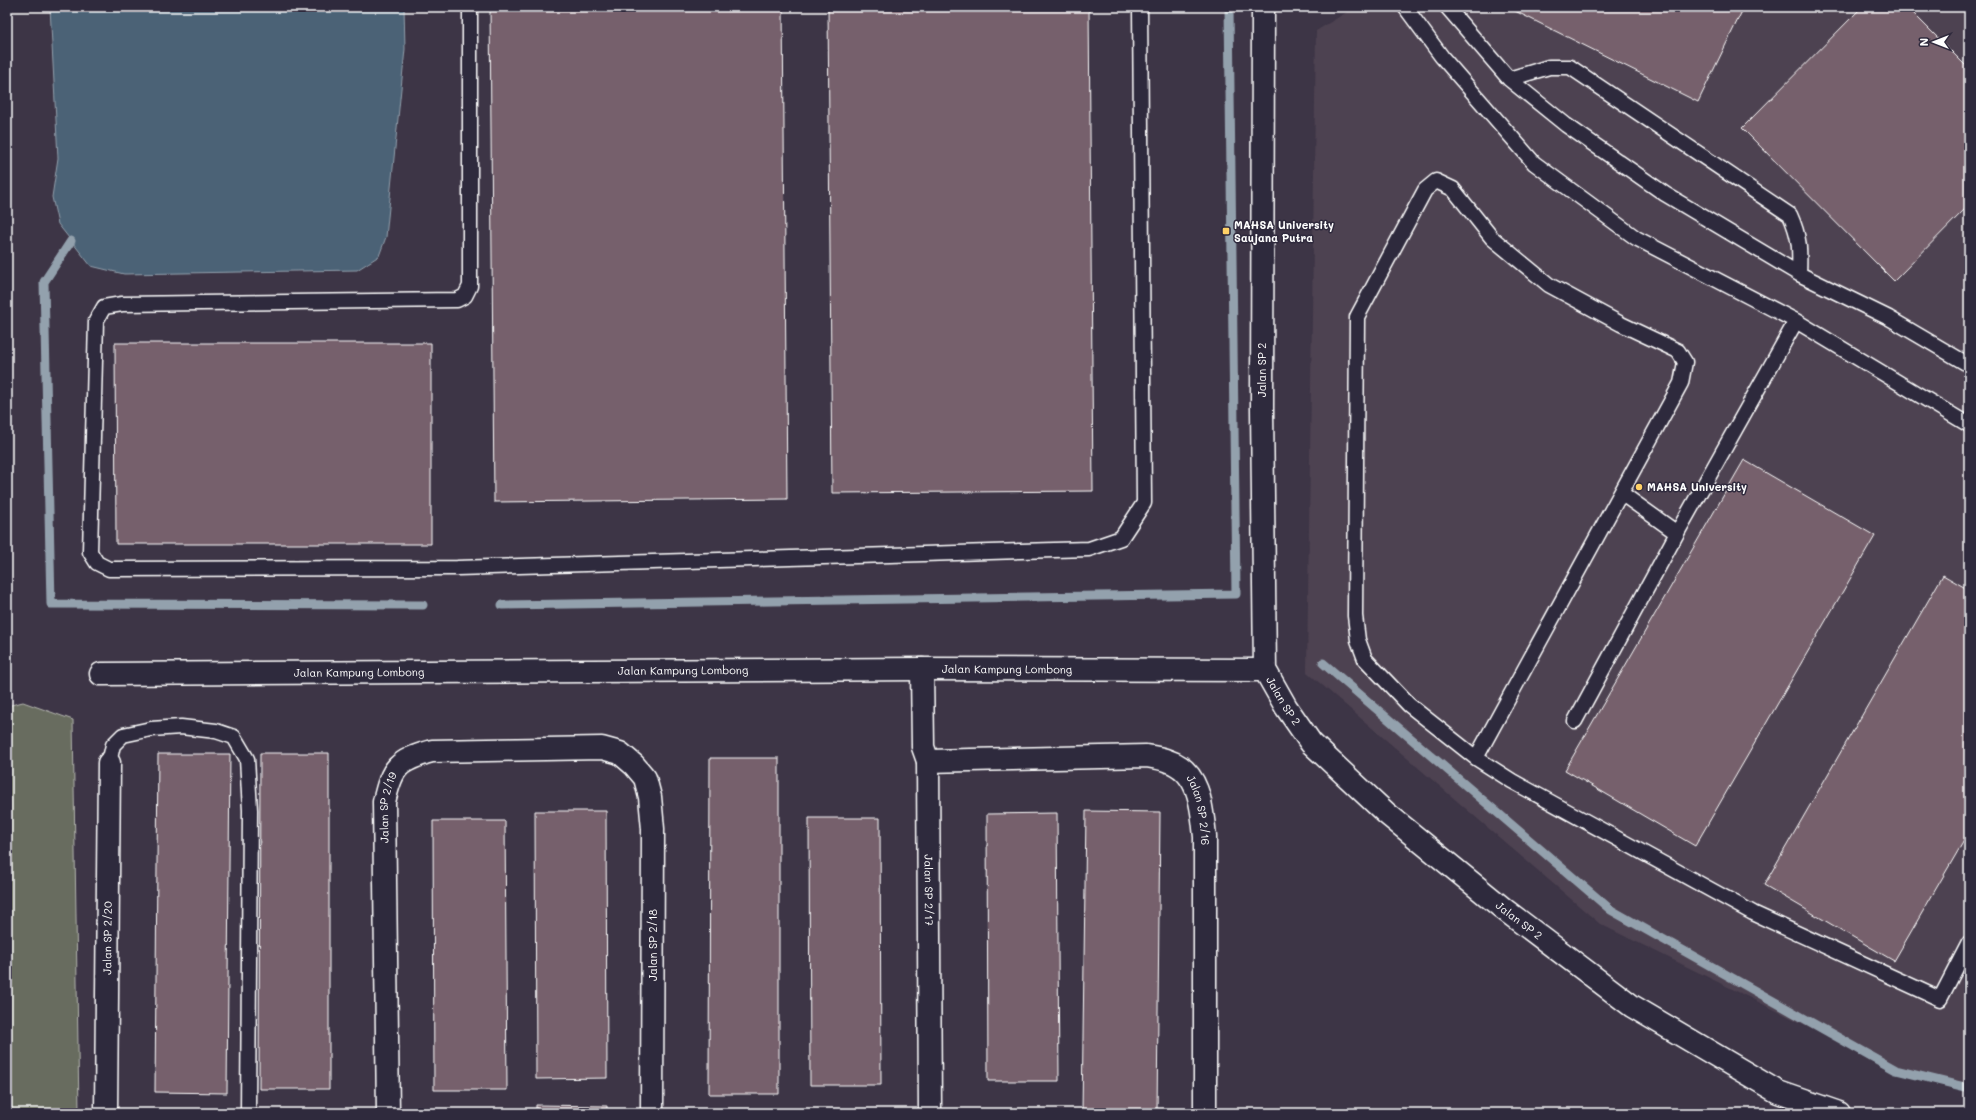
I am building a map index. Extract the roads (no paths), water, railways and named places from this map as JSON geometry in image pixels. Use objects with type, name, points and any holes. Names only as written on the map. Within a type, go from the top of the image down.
[{"type":"street","name":"Jalan SP 2","points":[[1263,7],[1262,409],[1265,670],[1286,707],[1312,743],[1386,813],[1505,910],[1632,1006],[1778,1092],[1839,1113]]},
{"type":"street","name":"Jalan Kampung Lombong","points":[[101,674],[922,669],[1265,670]]},
{"type":"street","name":"Jalan SP 2/17","points":[[922,669],[923,747],[928,761],[930,1113]]},
{"type":"street","name":"Jalan SP 2/19","points":[[388,1113],[384,802],[389,779],[399,764],[416,756],[432,751],[602,748],[620,753],[634,765],[645,778]]},
{"type":"street","name":"Jalan SP 2/16","points":[[928,761],[1146,756],[1169,761],[1185,772],[1197,787],[1205,837],[1205,1113]]},
{"type":"street","name":"Jalan SP 2/20","points":[[106,1113],[109,763]]},
{"type":"street","name":"Jalan SP 2/18","points":[[645,778],[650,797],[653,829],[652,1113]]},
{"type":"lane","points":[[470,7],[470,286],[465,296],[457,300],[122,304],[104,307],[96,321],[95,337],[90,552],[97,564],[109,569],[456,568],[1088,549],[1121,538],[1144,503],[1140,7]]},
{"type":"lane","points":[[1404,7],[1442,57],[1534,163],[1636,238],[1796,321],[1969,425]]},
{"type":"lane","points":[[1447,7],[1509,79],[1566,125],[1665,194],[1799,274],[1889,318],[1969,365]]},
{"type":"lane","points":[[1509,79],[1549,67],[1570,67],[1576,71],[1790,215],[1796,229],[1800,245],[1799,274]]},
{"type":"lane","points":[[1476,758],[1680,383],[1685,362],[1678,351],[1621,324],[1549,285],[1492,238],[1453,189],[1436,181],[1425,190],[1357,317],[1355,616],[1358,640],[1365,659],[1409,705],[1476,758],[1512,781],[1753,913],[1940,999],[1969,943]]},
{"type":"lane","points":[[1575,721],[1677,533],[1796,321]]},
{"type":"lane","points":[[1621,493],[1677,533]]},
{"type":"lane","points":[[109,763],[113,745],[123,735],[151,729],[181,727],[216,731],[234,737],[247,759],[250,810],[248,1113]]},
{"type":"water","points":[[50,7],[404,7],[405,49],[386,237],[379,256],[357,270],[124,274],[91,266],[58,224],[52,197],[58,158]]},
{"type":"waterway","points":[[502,605],[1236,594],[1229,7]]},
{"type":"waterway","points":[[71,241],[44,282],[51,604],[423,605]]},
{"type":"waterway","points":[[1323,663],[1611,910],[1896,1070],[1969,1088]]},
{"type":"place","name":"MAHSA University Saujana Putra","points":[[1226,231]]},
{"type":"place","name":"MAHSA University","points":[[1639,487]]}]
